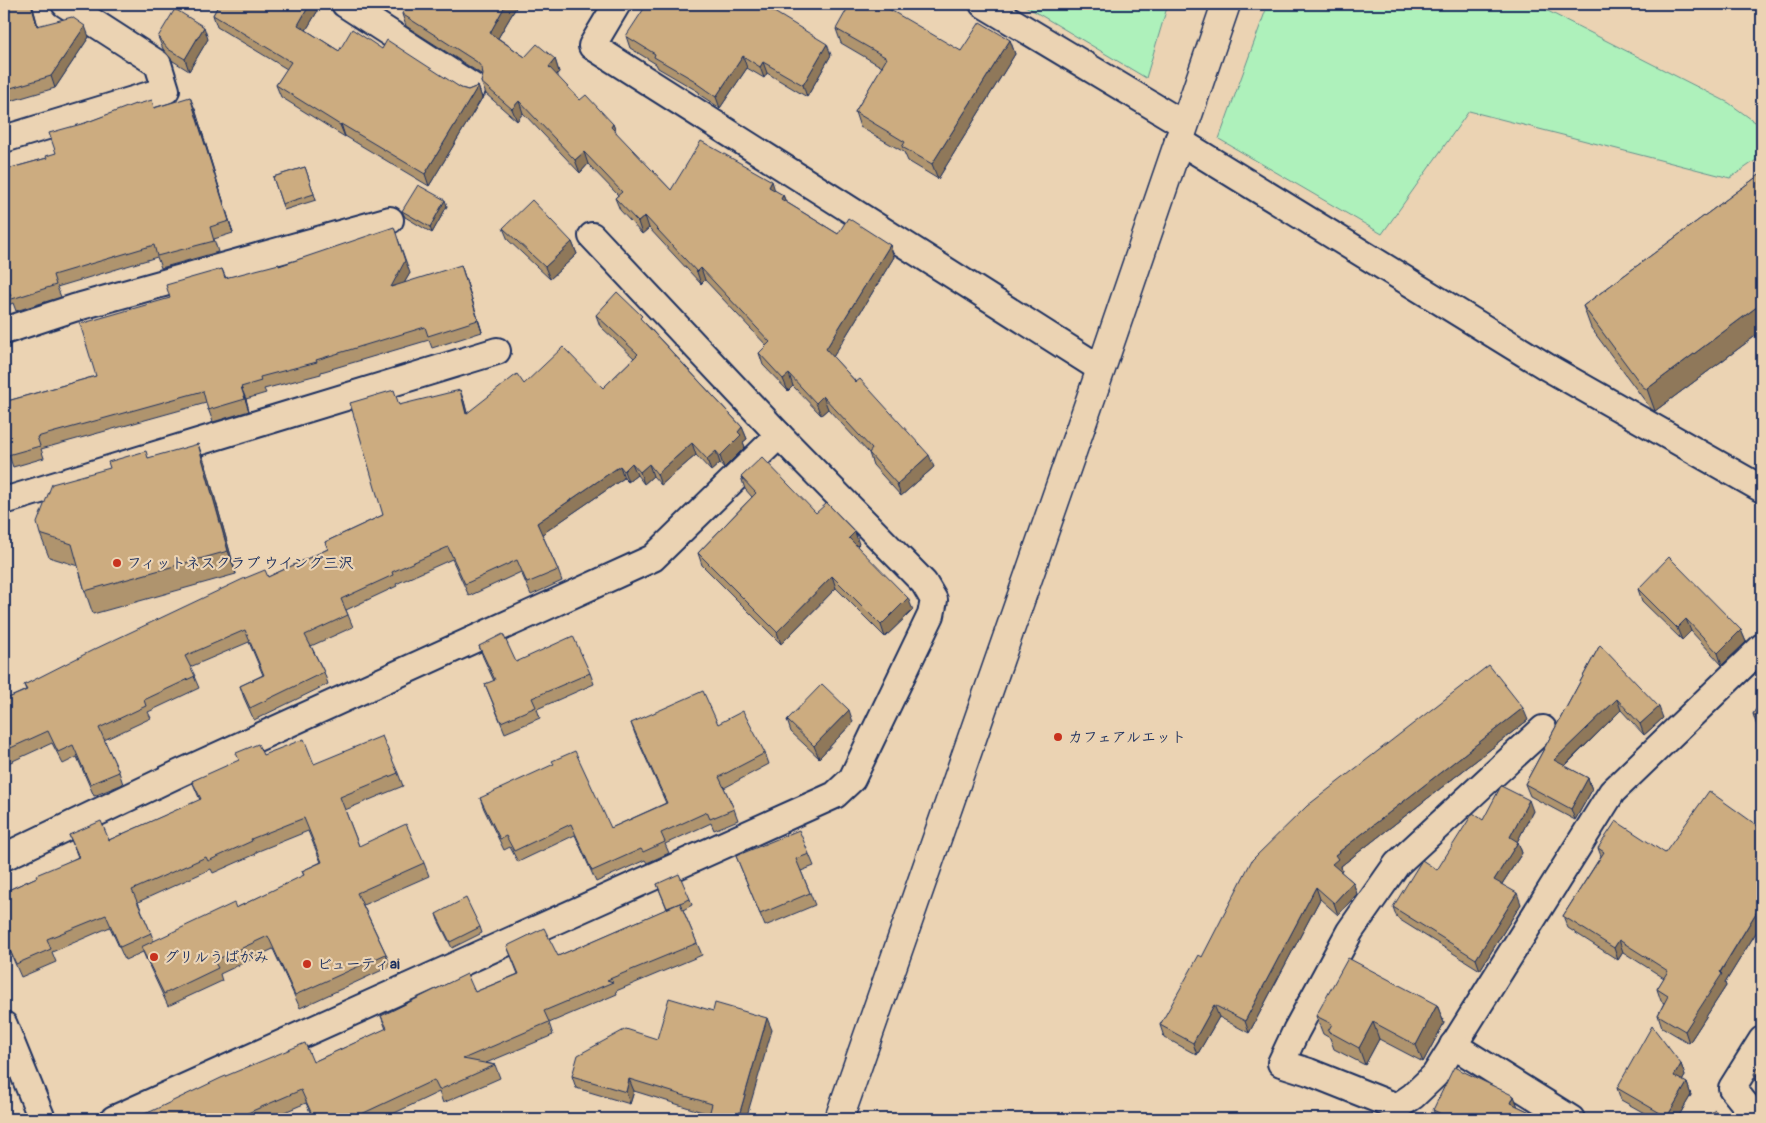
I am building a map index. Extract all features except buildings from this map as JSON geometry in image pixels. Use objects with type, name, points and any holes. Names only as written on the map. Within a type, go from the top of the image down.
[{"type":"street","points":[[4,138],[166,90],[158,64],[65,4]]},
{"type":"street","points":[[345,4],[473,87]]},
{"type":"street","points":[[617,4],[592,46],[1101,369]]},
{"type":"street","points":[[983,4],[1547,366],[1762,489]]},
{"type":"street","points":[[839,1119],[1101,369],[1226,4]]},
{"type":"street","points":[[4,331],[74,308],[390,220]]},
{"type":"street","points":[[114,1119],[835,795],[852,779],[931,615],[934,600],[924,583],[779,435],[592,236]]},
{"type":"street","points":[[4,501],[497,351]]},
{"type":"street","points":[[4,857],[198,765],[653,558],[779,435]]},
{"type":"street","points":[[1542,729],[1397,864],[1350,931],[1296,1031],[1282,1063],[1397,1107],[1414,1096],[1435,1076],[1612,792],[1762,647]]},
{"type":"street","points":[[4,1025],[42,1119]]},
{"type":"street","points":[[1758,1119],[1732,1088],[1762,1040]]},
{"type":"street","points":[[1453,1045],[1572,1119]]},
{"type":"green space","points":[[1022,4],[1168,4],[1146,78]]},
{"type":"green space","points":[[1268,4],[1534,4],[1729,103],[1762,127],[1762,156],[1730,178],[1469,111],[1382,234],[1219,139]]},
{"type":"place","name":"フィットネスクラブ ウイング三沢","points":[[117,563]]},
{"type":"place","name":"カフェアルエット","points":[[1058,737]]},
{"type":"place","name":"グリルうばがみ","points":[[154,957]]},
{"type":"place","name":"ビューティai","points":[[307,964]]}]
